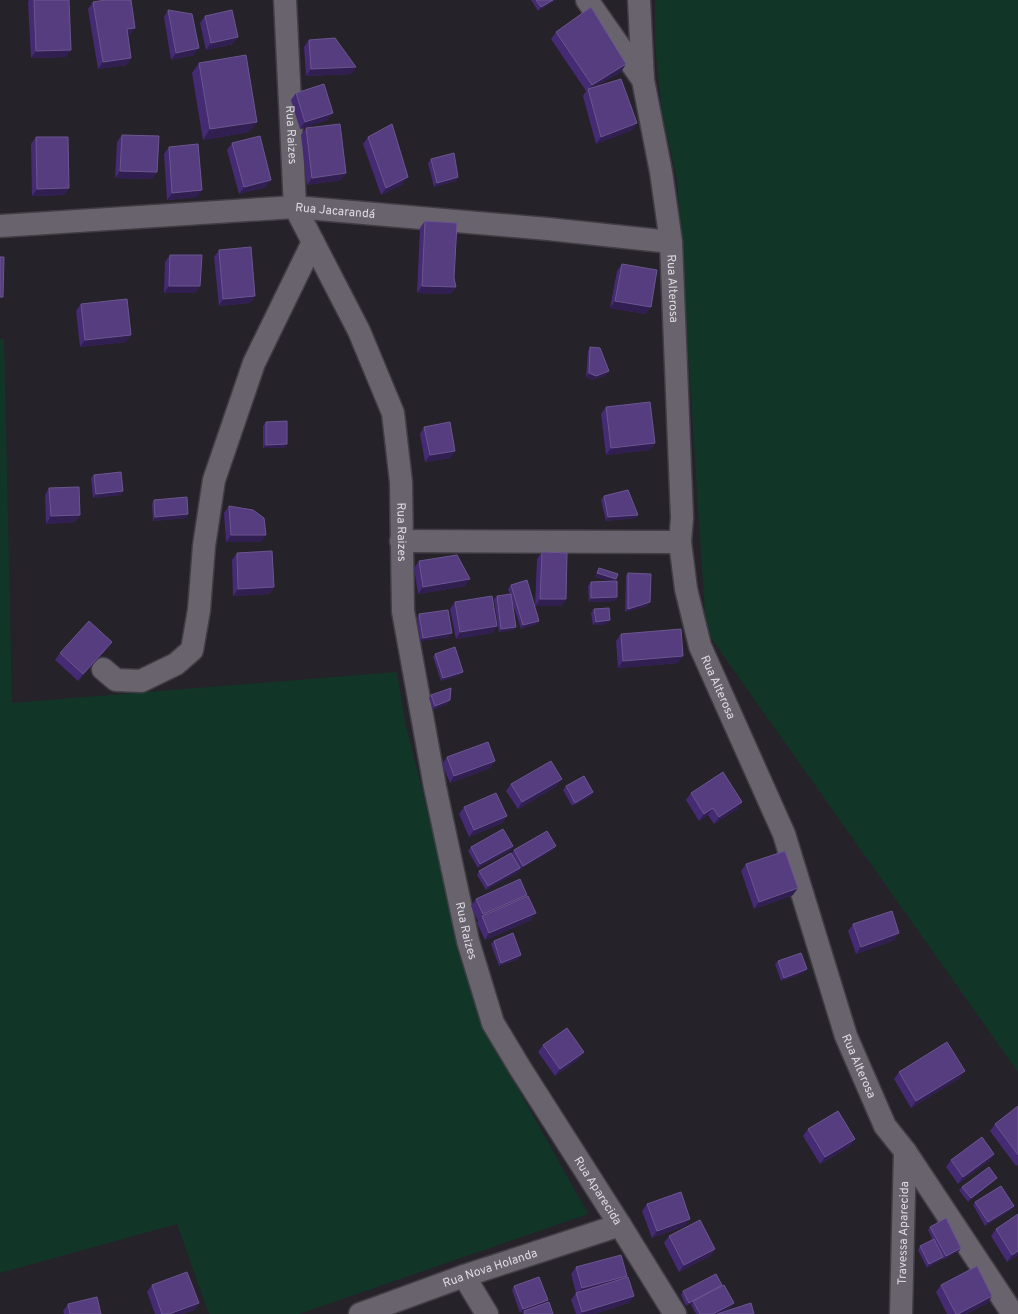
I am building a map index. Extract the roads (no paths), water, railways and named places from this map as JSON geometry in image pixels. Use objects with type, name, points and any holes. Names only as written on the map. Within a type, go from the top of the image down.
[{"type":"street","name":"Rua Raizes","points":[[285,0],[295,207],[359,331],[393,413],[400,482],[403,611],[435,787],[468,941],[493,1022],[520,1068]]},
{"type":"street","points":[[587,0],[643,80]]},
{"type":"street","name":"Rua Alterosa","points":[[639,0],[643,80],[661,172],[671,242],[682,518],[680,542],[686,589],[700,646],[784,834],[846,1036],[885,1126],[905,1151],[1013,1314]]},
{"type":"street","name":"Rua Jacarandá","points":[[0,226],[295,207],[548,229],[671,242]]},
{"type":"street","points":[[103,669],[116,680],[141,681],[176,664],[192,650],[199,610],[204,546],[214,480],[254,363],[313,242]]},
{"type":"street","points":[[401,541],[680,542]]},
{"type":"street","name":"Rua Aparecida","points":[[520,1068],[675,1314]]},
{"type":"street","name":"Travessa Aparecida","points":[[901,1314],[905,1151]]},
{"type":"street","name":"Rua Nova Holanda","points":[[360,1314],[464,1276],[620,1224]]},
{"type":"street","points":[[464,1276],[487,1314]]}]
